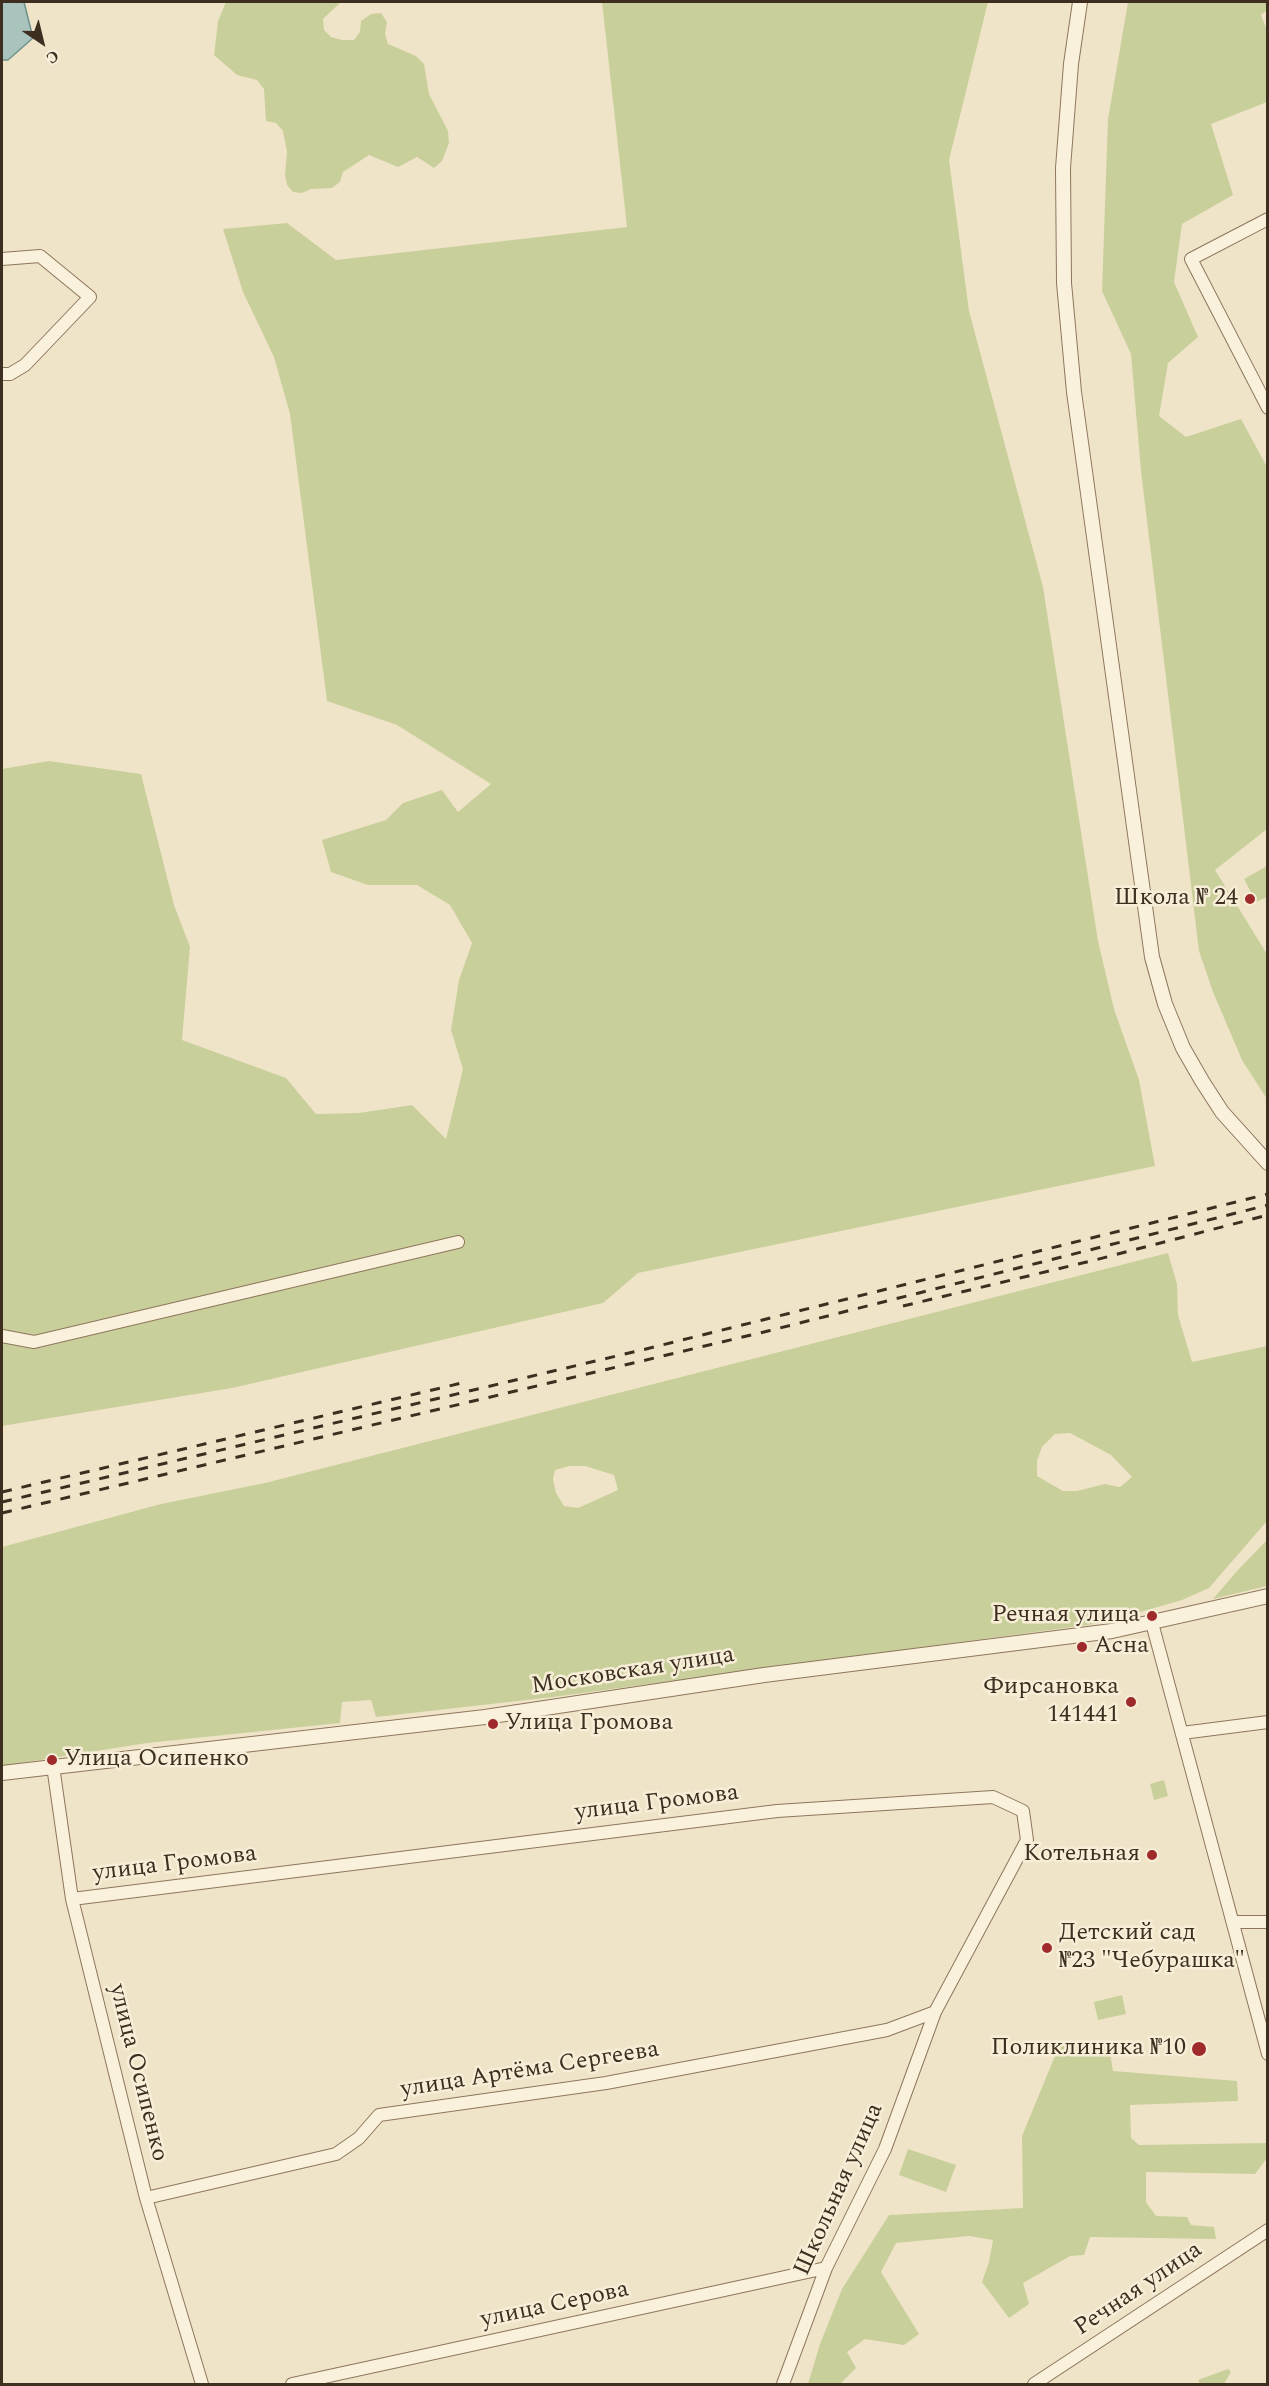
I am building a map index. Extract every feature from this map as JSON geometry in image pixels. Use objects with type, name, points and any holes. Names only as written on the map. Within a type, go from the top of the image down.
[{"type":"street","points":[[1080,2],[1071,64],[1063,168],[1064,283],[1074,392],[1152,957],[1165,1004],[1183,1048],[1222,1112],[1268,1162]]},
{"type":"street","points":[[1268,219],[1191,259],[1268,408]]},
{"type":"street","points":[[2,259],[40,256],[90,297],[25,365],[10,374],[2,374]]},
{"type":"street","points":[[2,1336],[34,1342],[458,1242]]},
{"type":"street","name":"Московская улица","points":[[2,1773],[485,1718],[764,1675],[1112,1631],[1268,1596]]},
{"type":"street","points":[[1152,1623],[1268,2054]]},
{"type":"street","points":[[1182,1733],[1268,1722]]},
{"type":"street","name":"улица Осипенко","points":[[53,1766],[72,1899],[146,2198],[202,2385]]},
{"type":"street","name":"улица Громова","points":[[72,1899],[777,1811],[993,1797],[1023,1811],[1027,1840],[934,2012]]},
{"type":"street","points":[[1234,1922],[1268,1923]]},
{"type":"street","name":"улица Артёма Сергеева","points":[[146,2198],[336,2154],[359,2138],[379,2115],[606,2083],[887,2030],[934,2012]]},
{"type":"street","name":"Школьная улица","points":[[783,2385],[826,2268],[885,2149],[934,2012]]},
{"type":"street","name":"Речная улица","points":[[1034,2385],[1268,2230]]},
{"type":"street","name":"улица Серова","points":[[292,2385],[826,2268]]},
{"type":"green space","points":[[226,2],[341,2],[323,19],[324,30],[331,37],[342,40],[354,40],[360,32],[361,21],[371,14],[381,13],[387,22],[385,34],[388,44],[416,56],[424,64],[429,94],[448,131],[449,143],[442,161],[434,168],[417,157],[398,167],[369,155],[343,172],[340,182],[332,188],[311,189],[302,193],[293,192],[287,185],[285,175],[287,152],[283,131],[276,123],[266,121],[264,89],[257,80],[237,75],[214,55],[218,21]]},
{"type":"green space","points":[[602,2],[988,2],[949,160],[969,311],[1043,587],[1098,941],[1114,1009],[1139,1080],[1155,1166],[638,1273],[603,1303],[232,1388],[2,1426],[2,769],[49,761],[141,774],[174,905],[190,947],[182,1040],[286,1078],[316,1114],[359,1113],[412,1105],[446,1139],[463,1069],[451,1030],[459,980],[472,943],[450,905],[417,885],[368,885],[331,872],[322,840],[386,820],[403,803],[442,790],[458,812],[491,784],[397,725],[327,701],[290,414],[274,357],[243,292],[223,229],[287,223],[336,260],[627,227]]},
{"type":"green space","points":[[1128,2],[1267,2],[1267,10],[1261,15],[1267,30],[1267,102],[1211,124],[1233,195],[1182,224],[1174,282],[1198,337],[1168,363],[1159,416],[1186,437],[1241,419],[1267,467],[1267,829],[1215,870],[1267,954],[1267,1099],[1242,1060],[1213,992],[1199,951],[1141,471],[1131,354],[1102,291],[1108,119]]},
{"type":"green space","points":[[1267,866],[1267,897],[1256,902],[1244,879]]},
{"type":"green space","points":[[1168,1253],[1177,1284],[1178,1315],[1192,1362],[1267,1346],[1267,1521],[1209,1588],[1182,1600],[1102,1623],[553,1697],[376,1717],[371,1700],[342,1702],[340,1723],[147,1743],[2,1766],[2,1547],[161,1504],[265,1483]],"holes":[[[1070,1433],[1111,1455],[1132,1477],[1120,1487],[1105,1484],[1077,1491],[1063,1491],[1037,1476],[1037,1461],[1042,1447],[1055,1434]],[[570,1466],[585,1466],[614,1475],[618,1490],[578,1508],[564,1506],[556,1493],[553,1479],[555,1470]]]},
{"type":"green space","points":[[1267,1540],[1267,1586],[1213,1599],[1237,1571]]},
{"type":"green space","points":[[1164,1780],[1168,1796],[1154,1800],[1150,1784]]},
{"type":"green space","points":[[1122,1995],[1126,2014],[1098,2020],[1094,2002]]},
{"type":"green space","points":[[1108,2041],[1113,2071],[1237,2081],[1238,2101],[1130,2105],[1131,2138],[1139,2145],[1267,2143],[1267,2158],[1255,2174],[1146,2172],[1146,2202],[1156,2216],[1187,2217],[1191,2225],[1214,2227],[1216,2239],[1090,2237],[1084,2255],[1070,2256],[1023,2283],[1029,2304],[1009,2318],[982,2282],[993,2240],[969,2236],[896,2243],[881,2272],[919,2334],[904,2345],[865,2339],[847,2352],[856,2368],[840,2384],[808,2384],[820,2344],[842,2289],[889,2215],[1023,2208],[1022,2136],[1059,2046]]},
{"type":"green space","points":[[908,2149],[956,2165],[946,2192],[899,2175]]},
{"type":"green space","points":[[1228,2369],[1231,2372],[1224,2384],[1200,2384],[1198,2380]]},
{"type":"water","points":[[2,2],[24,2],[33,38],[8,60],[2,60]]},
{"type":"railway","points":[[2,1502],[646,1349],[1268,1194]]},
{"type":"railway","points":[[2,1513],[768,1331],[1268,1205]]},
{"type":"railway","points":[[903,1306],[1095,1260],[1268,1215]]},
{"type":"railway","points":[[2,1492],[466,1382]]},
{"type":"place","name":"Школа № 24","points":[[1250,899]]},
{"type":"place","name":"Речная улица","points":[[1152,1616]]},
{"type":"place","name":"Асна","points":[[1082,1647]]},
{"type":"place","name":"Фирсановка 141441","points":[[1131,1702]]},
{"type":"place","name":"Улица Громова","points":[[493,1724]]},
{"type":"place","name":"Улица Осипенко","points":[[52,1760]]},
{"type":"place","name":"Котельная","points":[[1152,1855]]},
{"type":"place","name":"Детский сад №23 \"Чебурашка\"","points":[[1047,1948]]},
{"type":"place","name":"Поликлиника №10","points":[[1199,2049]]}]
